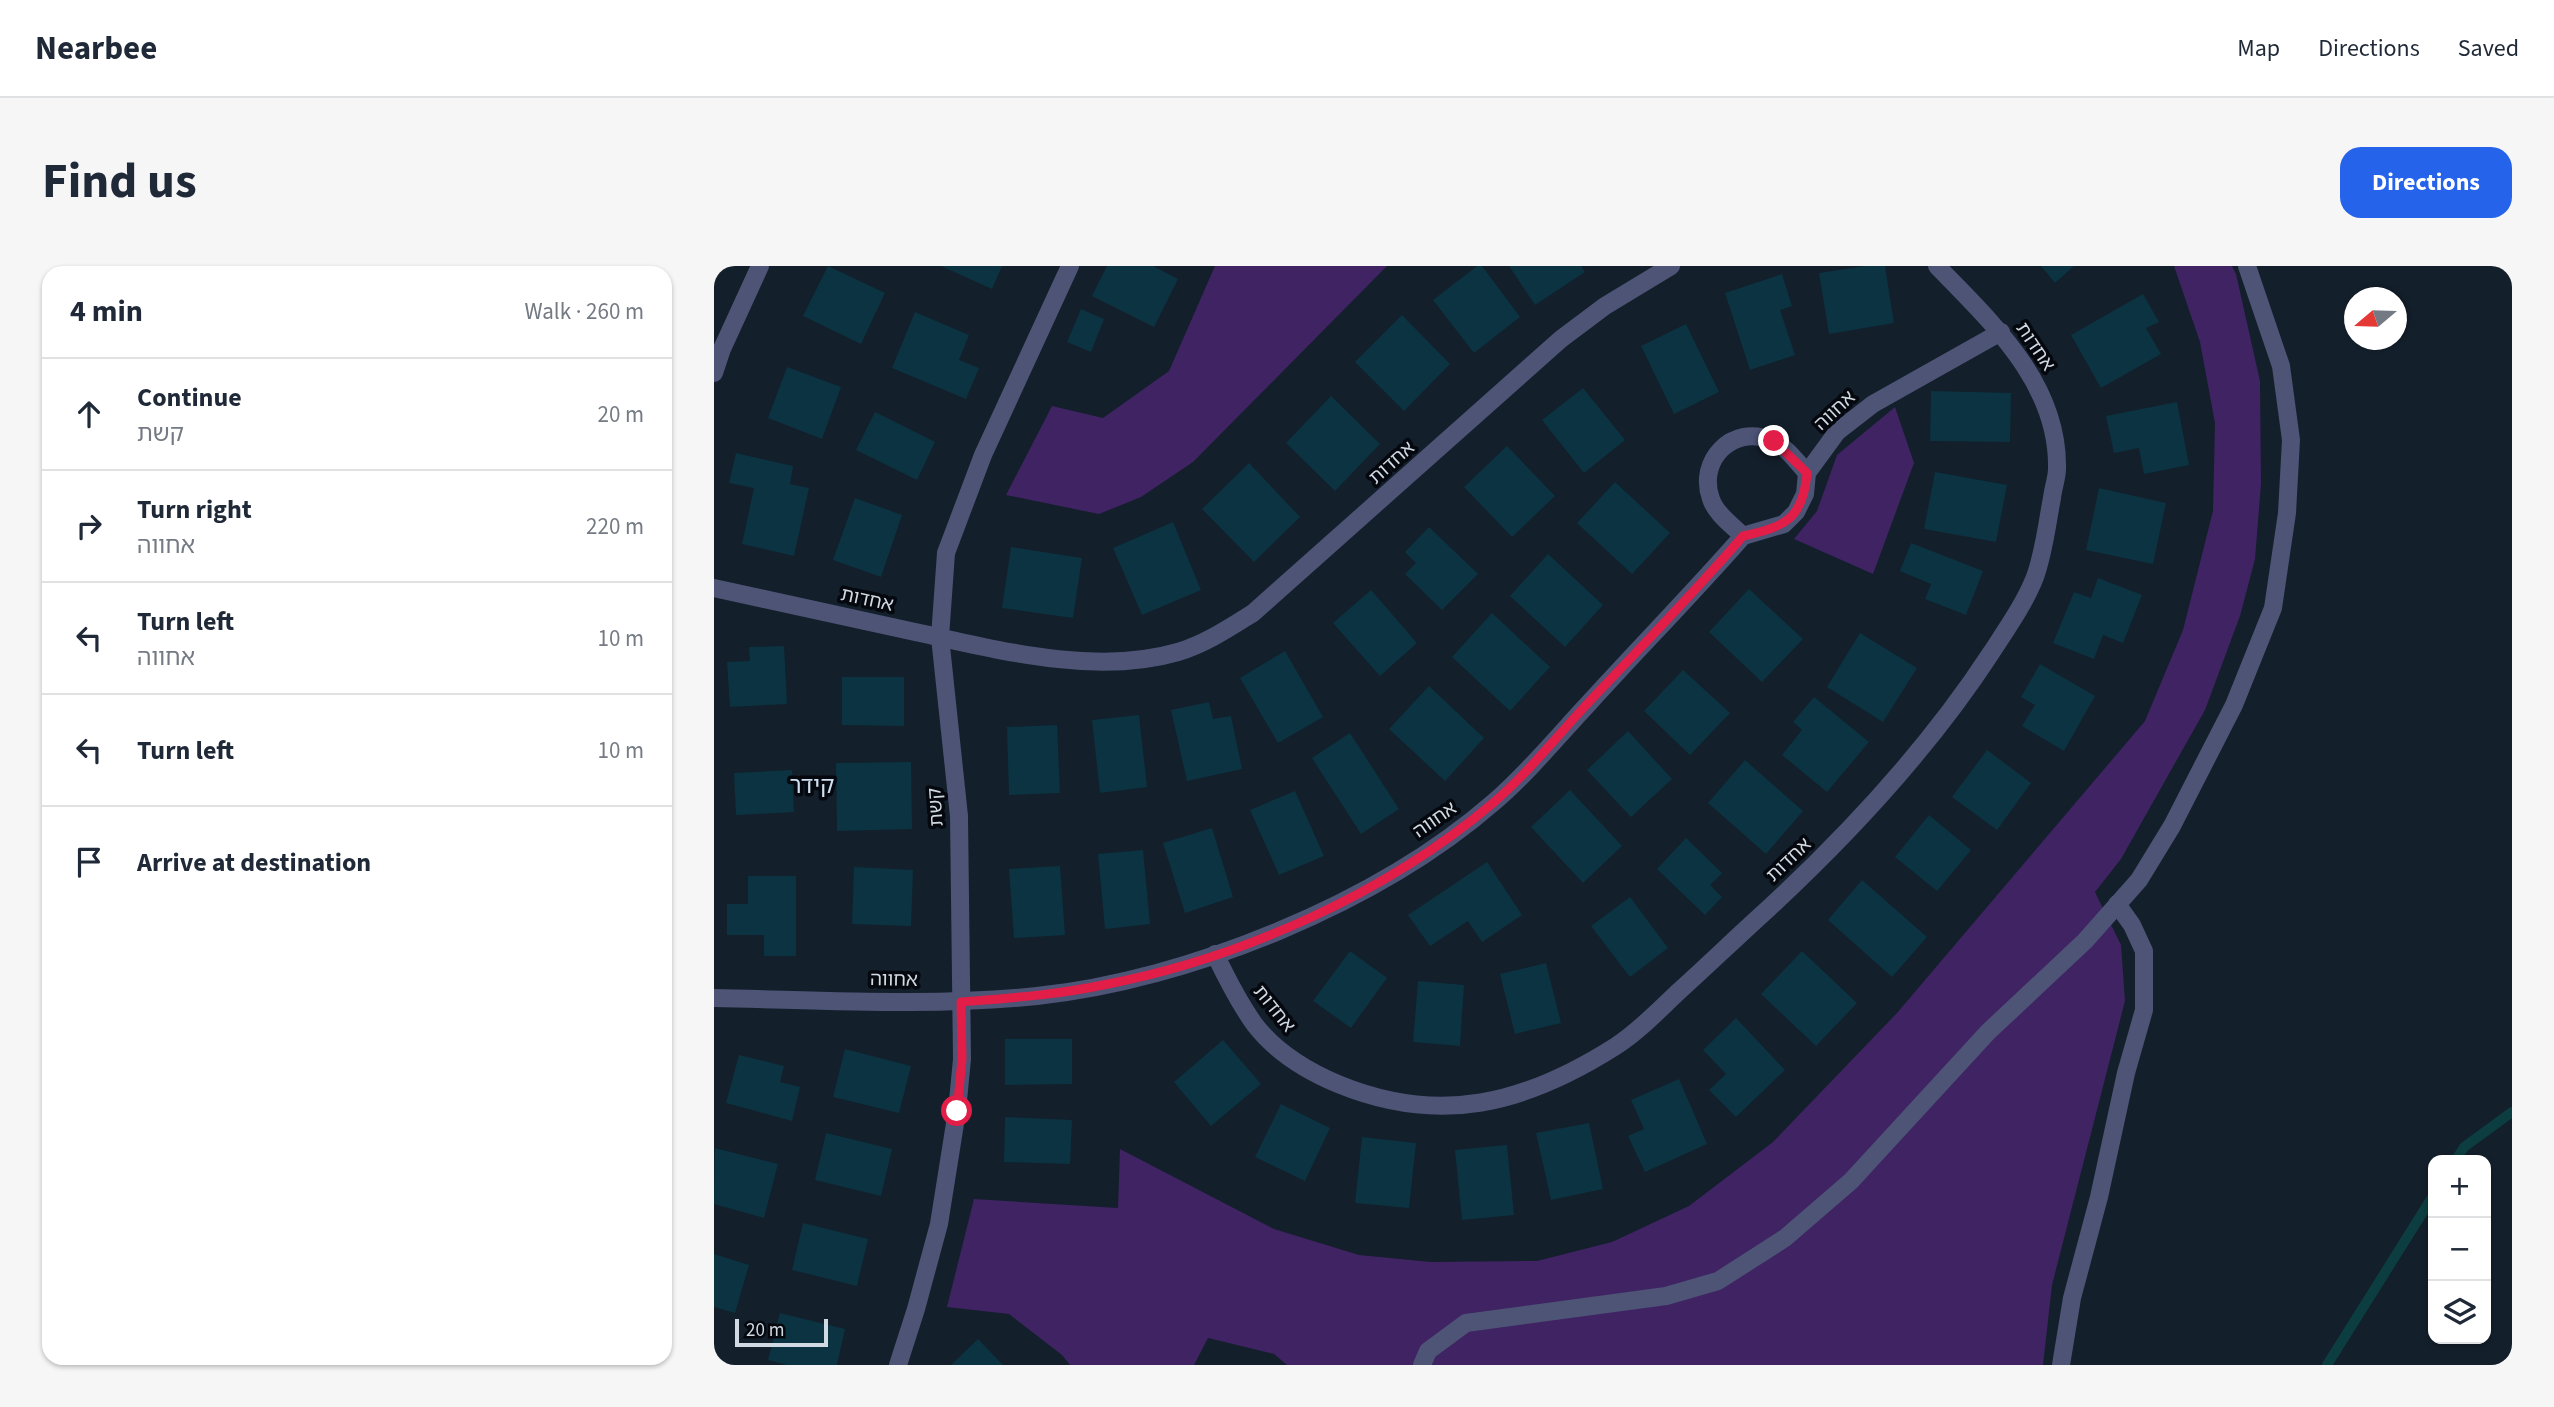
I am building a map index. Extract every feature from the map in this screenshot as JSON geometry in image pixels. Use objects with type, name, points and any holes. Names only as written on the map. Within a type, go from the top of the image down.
[{"type":"street","points":[[714,373],[722,349],[760,266]]},
{"type":"street","name":"קשת","points":[[898,1365],[939,1224],[957,1111],[962,1059],[959,816],[940,637],[946,553],[984,455],[1070,266]]},
{"type":"street","name":"אחדות","points":[[714,588],[1056,659],[1107,662],[1178,652],[1217,636],[1253,613],[1562,339],[1605,306],[1671,266]]},
{"type":"street","name":"אחדות","points":[[1215,954],[1233,991],[1257,1027],[1287,1057],[1324,1079],[1371,1097],[1423,1107],[1472,1105],[1548,1083],[1619,1044],[1650,1019],[1798,881],[1877,801],[1957,704],[2006,630],[2035,578],[2046,532],[2057,469],[2051,424],[2031,374],[2001,332],[1937,266]]},
{"type":"street","points":[[1422,1365],[1428,1351],[1466,1323],[1666,1296],[1718,1281],[1785,1238],[1851,1181],[1988,1032],[2085,941],[2139,880],[2172,826],[2234,705],[2273,608],[2287,513],[2291,440],[2281,366],[2247,266]]},
{"type":"street","name":"אחווה","points":[[714,998],[961,1002],[1038,996],[1104,985],[1175,968],[1311,917],[1445,841],[1496,801],[1743,536],[1784,524],[1796,512],[1805,494],[1807,473],[1837,432],[1873,404],[2001,332]]},
{"type":"street","points":[[1743,536],[1712,502],[1707,485],[1708,469],[1720,449],[1739,437],[1760,436],[1774,441],[1807,473]]},
{"type":"street","points":[[2061,1365],[2072,1298],[2099,1197],[2126,1073],[2144,1010],[2144,951],[2132,925],[2117,904]]},
{"type":"shaded area","points":[[1215,266],[1387,266],[1193,462],[1141,497],[1099,514],[1006,495],[1052,406],[1103,418],[1169,371]]},
{"type":"shaded area","points":[[2174,266],[2232,266],[2236,274],[2260,381],[2261,484],[2255,559],[2240,616],[2205,710],[2121,859],[2095,892],[2121,945],[2125,1001],[2052,1285],[2043,1365],[1287,1365],[1274,1354],[1208,1338],[1194,1365],[1070,1365],[1062,1355],[1009,1314],[947,1307],[974,1199],[1118,1208],[1120,1149],[1274,1229],[1359,1255],[1431,1262],[1537,1261],[1612,1242],[1689,1206],[1773,1142],[1897,1013],[2145,721],[2183,630],[2213,511],[2215,423],[2200,342]]},
{"type":"shaded area","points":[[1895,407],[1914,463],[1873,574],[1794,539],[1817,511],[1837,455]]},
{"type":"building","points":[[828,266],[885,293],[861,344],[803,316]]},
{"type":"building","points":[[941,266],[1002,266],[992,289]]},
{"type":"building","points":[[1107,266],[1153,266],[1178,279],[1154,327],[1092,296]]},
{"type":"building","points":[[1477,266],[1482,266],[1520,317],[1474,353],[1433,300]]},
{"type":"building","points":[[1509,266],[1581,266],[1585,272],[1535,305]]},
{"type":"building","points":[[1865,266],[1885,266],[1894,323],[1829,334],[1819,273]]},
{"type":"building","points":[[2041,266],[2074,266],[2055,283]]},
{"type":"building","points":[[1782,274],[1792,306],[1780,310],[1795,355],[1750,370],[1725,293]]},
{"type":"building","points":[[2143,294],[2159,322],[2146,328],[2161,354],[2101,388],[2071,335]]},
{"type":"building","points":[[1081,309],[1104,319],[1091,352],[1067,342]]},
{"type":"building","points":[[915,312],[969,335],[959,360],[979,368],[966,399],[892,368]]},
{"type":"building","points":[[1402,315],[1450,364],[1404,411],[1355,362]]},
{"type":"building","points":[[1686,324],[1719,392],[1674,414],[1641,346]]},
{"type":"building","points":[[787,367],[841,387],[822,439],[768,418]]},
{"type":"building","points":[[1583,388],[1625,440],[1584,473],[1542,420]]},
{"type":"building","points":[[1931,391],[2011,393],[2010,442],[1930,441]]},
{"type":"building","points":[[1331,396],[1380,444],[1335,491],[1286,443]]},
{"type":"building","points":[[2177,402],[2189,465],[2144,474],[2139,448],[2114,453],[2106,416]]},
{"type":"building","points":[[875,412],[935,442],[917,480],[856,450]]},
{"type":"building","points":[[1507,446],[1555,496],[1512,537],[1464,487]]},
{"type":"building","points":[[736,453],[793,466],[790,484],[809,488],[794,556],[742,544],[754,488],[729,483]]},
{"type":"building","points":[[1249,463],[1300,517],[1254,562],[1202,509]]},
{"type":"building","points":[[1935,472],[2007,485],[1996,542],[1924,529]]},
{"type":"building","points":[[1615,482],[1670,533],[1632,574],[1577,523]]},
{"type":"building","points":[[2099,488],[2166,503],[2153,564],[2086,550]]},
{"type":"building","points":[[855,498],[902,515],[881,577],[833,560]]},
{"type":"building","points":[[1173,522],[1201,590],[1142,615],[1113,548]]},
{"type":"building","points":[[1429,527],[1478,574],[1442,610],[1405,574],[1416,563],[1405,552]]},
{"type":"building","points":[[1911,543],[1983,571],[1966,615],[1925,599],[1931,584],[1900,571]]},
{"type":"building","points":[[1011,547],[1082,558],[1073,618],[1002,608]]},
{"type":"building","points":[[1548,554],[1603,605],[1565,647],[1510,596]]},
{"type":"building","points":[[2098,578],[2142,595],[2123,643],[2103,635],[2094,659],[2053,643],[2074,592],[2091,598]]},
{"type":"building","points":[[1749,589],[1803,639],[1762,682],[1709,632]]},
{"type":"building","points":[[1371,590],[1417,643],[1380,676],[1333,623]]},
{"type":"building","points":[[1492,613],[1550,667],[1510,711],[1452,657]]},
{"type":"building","points":[[1860,633],[1917,668],[1883,722],[1827,687]]},
{"type":"building","points":[[784,646],[787,704],[730,707],[727,662],[750,661],[749,647]]},
{"type":"building","points":[[1285,651],[1323,717],[1278,743],[1240,678]]},
{"type":"building","points":[[2040,664],[2095,696],[2064,751],[2022,726],[2035,705],[2021,697]]},
{"type":"building","points":[[1683,670],[1730,713],[1690,755],[1644,711]]},
{"type":"building","points":[[842,677],[904,677],[904,726],[842,725]]},
{"type":"building","points":[[1429,686],[1484,738],[1445,781],[1389,729]]},
{"type":"building","points":[[1814,697],[1869,742],[1827,792],[1782,755],[1802,730],[1793,722]]},
{"type":"building","points":[[1209,702],[1213,719],[1231,716],[1242,769],[1187,781],[1171,710]]},
{"type":"building","points":[[1139,715],[1147,787],[1100,793],[1092,720]]},
{"type":"building","points":[[1057,725],[1060,793],[1009,795],[1007,727]]},
{"type":"building","points":[[1628,731],[1672,779],[1631,817],[1587,770]]},
{"type":"building","points":[[1350,733],[1399,809],[1361,834],[1312,758]]},
{"type":"building","points":[[1987,750],[2031,783],[1997,830],[1952,797]]},
{"type":"building","points":[[1745,760],[1803,811],[1766,854],[1708,803]]},
{"type":"building","points":[[911,762],[912,829],[837,831],[836,763]]},
{"type":"building","points":[[792,770],[794,812],[736,815],[734,773]]},
{"type":"building","points":[[1570,790],[1622,846],[1583,883],[1531,827]]},
{"type":"building","points":[[1295,791],[1324,856],[1279,875],[1250,810]]},
{"type":"building","points":[[1929,815],[1971,850],[1937,891],[1895,857]]},
{"type":"building","points":[[1212,828],[1233,897],[1185,913],[1163,843]]},
{"type":"building","points":[[1686,838],[1722,873],[1710,885],[1722,897],[1705,915],[1657,869]]},
{"type":"building","points":[[1143,850],[1150,924],[1105,929],[1098,854]]},
{"type":"building","points":[[1487,862],[1522,915],[1482,942],[1468,921],[1430,946],[1408,915]]},
{"type":"building","points":[[1060,866],[1065,935],[1014,938],[1009,869]]},
{"type":"building","points":[[854,867],[913,870],[911,926],[852,924]]},
{"type":"building","points":[[748,876],[796,876],[796,956],[764,956],[764,935],[727,935],[727,904],[748,904]]},
{"type":"building","points":[[1862,880],[1927,937],[1892,977],[1828,920]]},
{"type":"building","points":[[1630,897],[1668,948],[1630,977],[1591,926]]},
{"type":"building","points":[[1350,951],[1387,978],[1351,1028],[1313,1001]]},
{"type":"building","points":[[1802,951],[1857,1003],[1816,1046],[1761,994]]},
{"type":"building","points":[[1546,963],[1561,1023],[1515,1034],[1500,974]]},
{"type":"building","points":[[1418,981],[1464,985],[1460,1046],[1413,1042]]},
{"type":"building","points":[[1736,1018],[1785,1070],[1736,1117],[1709,1090],[1726,1074],[1703,1050]]},
{"type":"building","points":[[1005,1039],[1072,1039],[1072,1084],[1005,1085]]},
{"type":"building","points":[[1223,1040],[1261,1084],[1211,1126],[1174,1082]]},
{"type":"building","points":[[845,1049],[911,1066],[899,1113],[833,1097]]},
{"type":"building","points":[[739,1055],[784,1066],[780,1082],[800,1087],[792,1121],[726,1103]]},
{"type":"building","points":[[1679,1079],[1707,1144],[1645,1172],[1628,1136],[1644,1129],[1631,1100]]},
{"type":"building","points":[[1281,1104],[1330,1128],[1305,1181],[1255,1157]]},
{"type":"building","points":[[1005,1117],[1072,1120],[1070,1164],[1004,1162]]},
{"type":"building","points":[[1589,1123],[1603,1189],[1551,1200],[1536,1133]]},
{"type":"building","points":[[826,1133],[892,1149],[881,1196],[815,1180]]},
{"type":"building","points":[[1362,1137],[1416,1143],[1409,1208],[1355,1203]]},
{"type":"building","points":[[1507,1145],[1514,1215],[1462,1220],[1455,1150]]},
{"type":"building","points":[[715,1148],[778,1164],[764,1218],[714,1204]]},
{"type":"building","points":[[803,1223],[868,1239],[857,1286],[792,1270]]},
{"type":"building","points":[[714,1254],[749,1265],[735,1313],[714,1307]]},
{"type":"building","points":[[780,1313],[845,1329],[837,1365],[787,1365],[768,1360]]},
{"type":"building","points":[[978,1339],[1003,1365],[951,1365]]},
{"type":"waterway","points":[[2459,1155],[2464,1147],[2512,1112]]},
{"type":"waterway","points":[[2327,1365],[2428,1204]]},
{"type":"district","name":"קידר","points":[[812,785]]},
{"type":"route","points":[[957,1111],[962,1059],[961,1002],[1038,996],[1104,985],[1175,968],[1246,944],[1311,917],[1380,881],[1445,841],[1496,801],[1743,536],[1784,524],[1796,512],[1805,494],[1807,473],[1774,441]]}]
